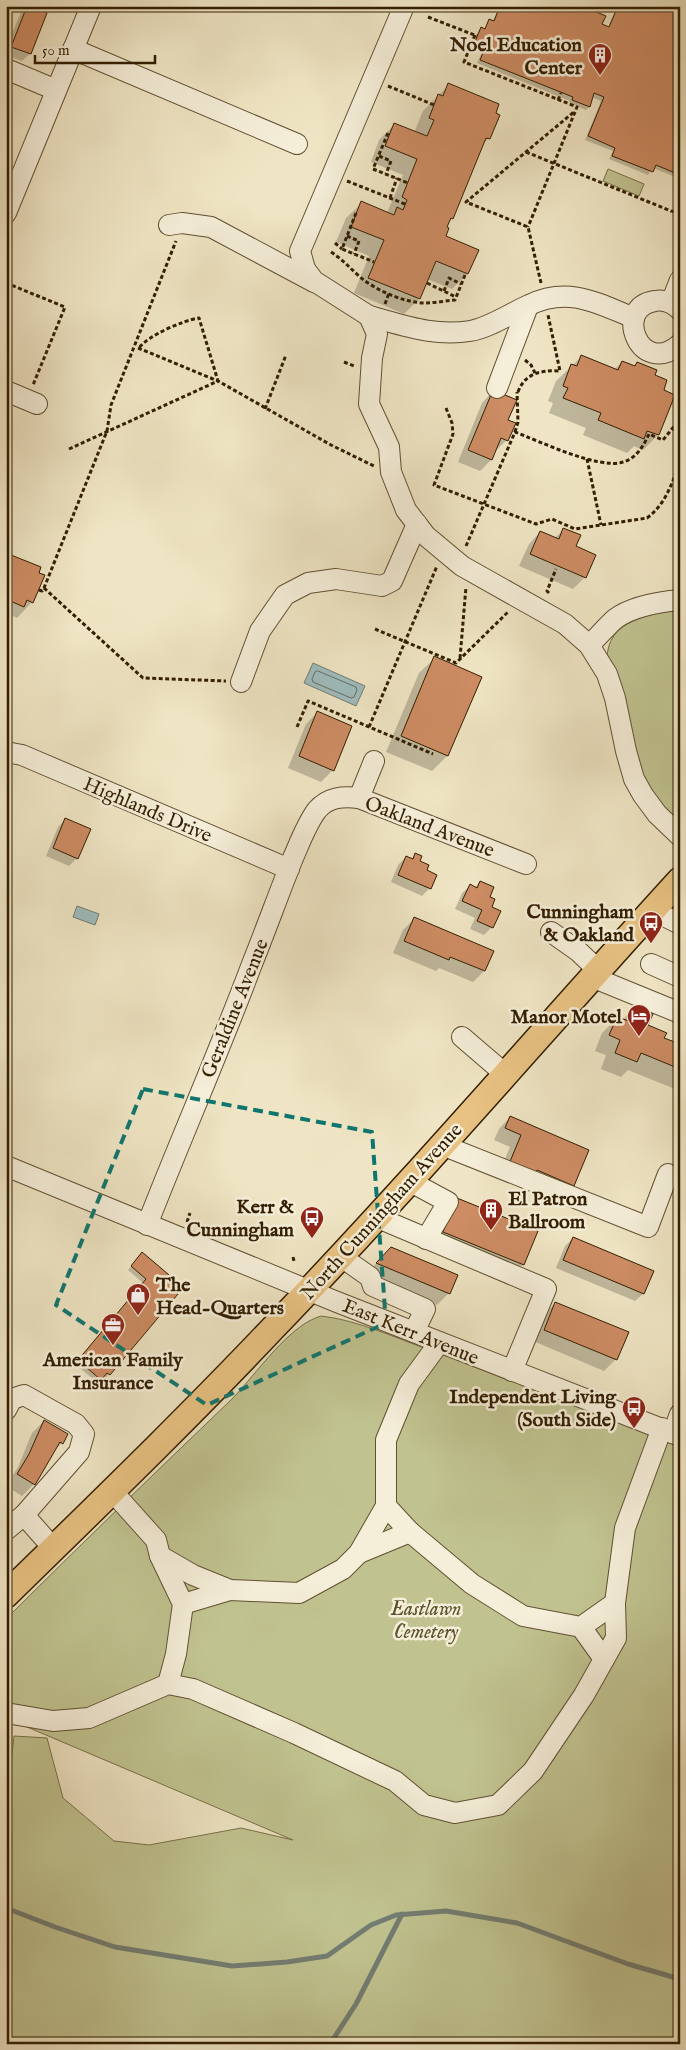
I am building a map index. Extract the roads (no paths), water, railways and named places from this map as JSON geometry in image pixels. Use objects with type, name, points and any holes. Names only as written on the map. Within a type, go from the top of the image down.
[{"type":"main road","name":"North Cunningham Avenue","points":[[6,1595],[194,1410],[309,1290],[680,880]]},
{"type":"street","points":[[6,213],[91,6]]},
{"type":"street","points":[[318,284],[305,269],[300,251],[404,6]]},
{"type":"street","points":[[73,49],[297,144]]},
{"type":"street","points":[[6,69],[56,90]]},
{"type":"street","points":[[173,232],[182,223],[211,227],[318,284],[369,316],[435,333],[471,331],[537,306]]},
{"type":"street","points":[[680,280],[675,307],[659,300],[651,301],[644,305],[634,318],[633,328],[635,337],[646,350],[664,353],[673,350],[680,344]]},
{"type":"street","points":[[497,387],[537,306],[544,299],[565,296],[585,299],[634,318]]},
{"type":"street","points":[[369,316],[377,334],[372,358],[369,404],[389,447],[391,472],[406,510],[426,536],[456,561],[565,624],[589,645],[599,658],[607,674],[615,698],[634,779],[657,814],[680,836]]},
{"type":"street","points":[[6,391],[32,402]]},
{"type":"street","points":[[241,682],[260,631],[285,595],[308,582],[336,579],[382,586],[392,580],[417,524]]},
{"type":"street","points":[[589,645],[615,619],[636,609],[660,602],[680,600]]},
{"type":"street","name":"Highlands Drive","points":[[6,752],[22,755],[289,869]]},
{"type":"street","points":[[358,798],[374,761]]},
{"type":"street","name":"Oakland Avenue","points":[[332,800],[344,796],[358,798],[526,864]]},
{"type":"street","name":"Geraldine Avenue","points":[[147,1225],[247,979],[300,842],[316,812],[332,800]]},
{"type":"street","points":[[652,910],[680,924]]},
{"type":"street","points":[[551,932],[578,952],[595,974],[680,1013]]},
{"type":"street","points":[[651,964],[680,977]]},
{"type":"street","points":[[462,1037],[505,1074]]},
{"type":"street","points":[[442,1145],[648,1227],[668,1174]]},
{"type":"street","name":"East Kerr Avenue","points":[[6,1166],[439,1343],[672,1432]]},
{"type":"street","points":[[409,1181],[448,1202],[426,1239]]},
{"type":"street","points":[[376,1218],[546,1289],[512,1371]]},
{"type":"street","points":[[340,1256],[370,1277],[373,1286],[425,1308],[414,1332]]},
{"type":"street","points":[[183,1604],[230,1590],[300,1593],[343,1569],[359,1553],[386,1506],[386,1440],[409,1384],[439,1343]]},
{"type":"street","points":[[6,1410],[12,1399],[24,1395],[76,1424],[84,1434],[79,1452],[24,1515],[6,1530]]},
{"type":"street","points":[[6,1713],[54,1721],[89,1718],[168,1684],[193,1689],[395,1781],[424,1805],[455,1813],[498,1805],[533,1771],[584,1695],[616,1638],[615,1603],[625,1528],[680,1414]]},
{"type":"street","points":[[112,1491],[156,1540],[160,1556],[183,1604],[176,1654],[168,1684]]},
{"type":"street","points":[[386,1506],[410,1532],[472,1584],[523,1616],[582,1627],[604,1659]]},
{"type":"street","points":[[24,1515],[54,1548]]},
{"type":"street","points":[[359,1553],[410,1532]]},
{"type":"street","points":[[160,1556],[192,1575],[230,1590]]},
{"type":"street","points":[[582,1627],[615,1603]]},
{"type":"street","points":[[176,1654],[193,1689]]},
{"type":"water","points":[[313,663],[365,686],[356,706],[304,683]]},
{"type":"water","points":[[77,906],[99,914],[95,925],[73,917]]},
{"type":"waterway","points":[[6,1908],[115,1947],[232,1966],[287,1962],[327,1956],[371,1925],[396,1915],[446,1911],[517,1923],[628,1964],[680,1979]]},
{"type":"waterway","points":[[330,2044],[356,2004],[402,1914]]},
{"type":"place","name":"Noel Education Center","points":[[600,76]]},
{"type":"place","name":"Cunningham & Oakland","points":[[651,944]]},
{"type":"place","name":"Manor Motel","points":[[639,1037]]},
{"type":"place","name":"El Patron Ballroom","points":[[491,1231]]},
{"type":"place","name":"Kerr & Cunningham","points":[[312,1239]]},
{"type":"place","name":"The Head-Quarters","points":[[138,1316]]},
{"type":"place","name":"American Family Insurance","points":[[113,1346]]},
{"type":"place","name":"Independent Living (South Side)","points":[[634,1429]]},
{"type":"park label","name":"Eastlawn Cemetery","points":[[426,1620]]}]
